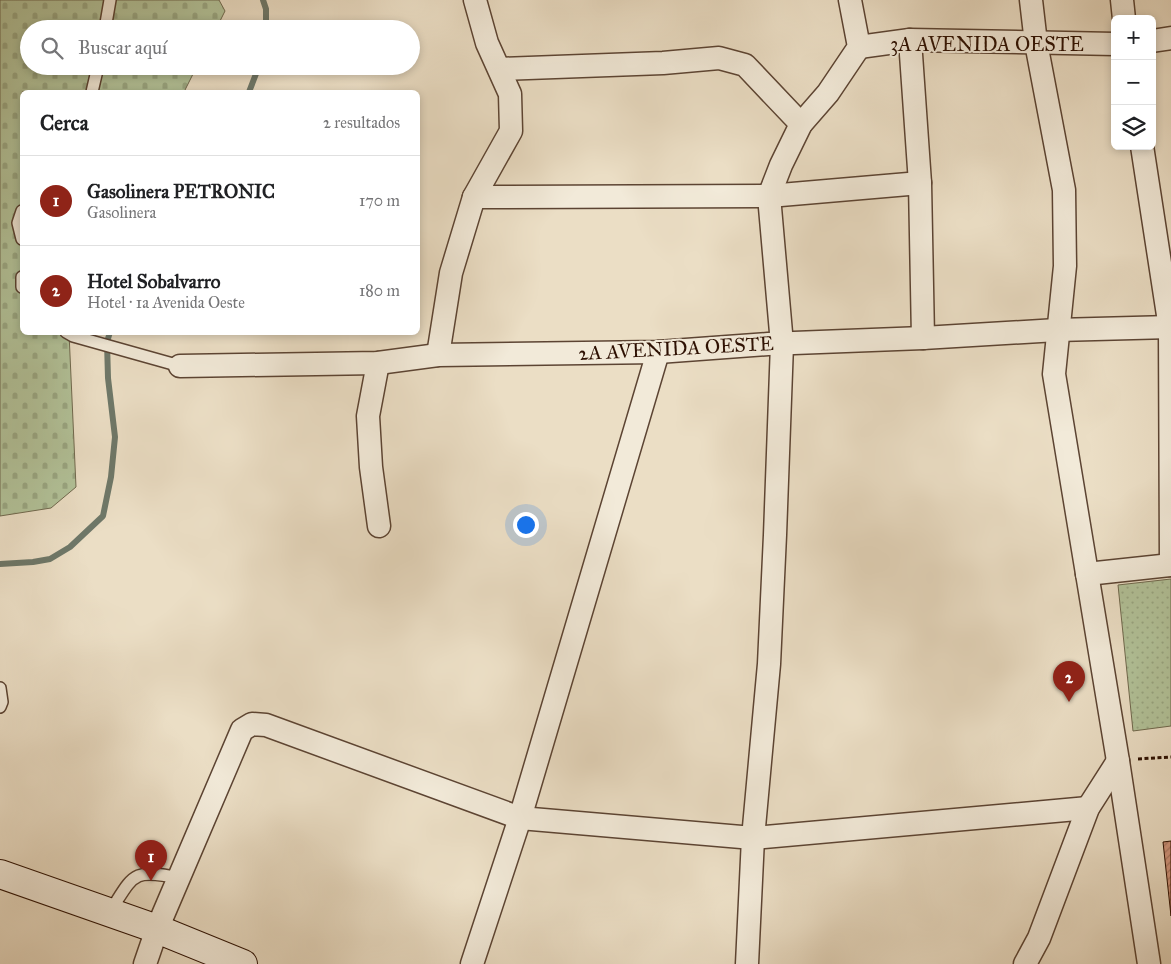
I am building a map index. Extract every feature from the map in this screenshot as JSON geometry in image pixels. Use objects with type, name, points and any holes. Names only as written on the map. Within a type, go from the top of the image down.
[{"type":"main road","points":[[0,874],[157,930],[243,964]]},
{"type":"street","points":[[438,356],[451,273],[474,197],[512,131],[510,94],[487,43],[475,0]]},
{"type":"street","points":[[747,964],[753,838],[769,664],[782,344],[770,196],[781,165],[801,124],[828,92],[859,48],[850,0]]},
{"type":"street","points":[[1031,0],[1036,43],[1064,190],[1065,266],[1054,374],[1118,761],[1149,964]]},
{"type":"street","points":[[1122,0],[1124,15]]},
{"type":"street","points":[[1156,40],[1171,38]]},
{"type":"street","points":[[910,40],[920,183],[923,338]]},
{"type":"street","name":"3A AVENIDA OESTE","points":[[859,48],[910,40],[1111,44]]},
{"type":"street","points":[[500,69],[662,63],[719,58],[745,65],[801,124]]},
{"type":"street","points":[[1087,574],[1171,565],[1170,328],[1143,150]]},
{"type":"street","points":[[474,197],[770,196],[920,183]]},
{"type":"street","name":"2A AVENIDA OESTE","points":[[180,366],[378,363],[438,356],[658,352],[1057,330],[1170,328]]},
{"type":"street","points":[[472,964],[520,818],[658,352]]},
{"type":"street","points":[[378,363],[368,416],[371,467],[379,526]]},
{"type":"street","points":[[145,964],[157,930],[242,730],[252,724],[266,725],[520,818],[753,838],[1088,808]]},
{"type":"street","points":[[1026,964],[1039,938],[1088,808],[1118,761]]},
{"type":"lane","points":[[107,20],[110,0]]},
{"type":"lane","points":[[92,90],[96,75]]},
{"type":"lane","points":[[20,218],[18,224],[20,232]]},
{"type":"lane","points":[[73,335],[180,366]]},
{"type":"lane","points":[[0,688],[2,702],[0,707]]},
{"type":"lane","points":[[109,913],[130,880],[140,874],[152,872],[179,878]]},
{"type":"path","points":[[1118,761],[1171,757]]},
{"type":"green space","points":[[0,0],[219,0],[225,11],[220,20],[20,20],[20,75],[192,75],[185,90],[20,90],[20,335],[69,335],[76,487],[51,508],[0,516]]},
{"type":"green space","points":[[1171,579],[1171,726],[1133,731],[1118,585]]},
{"type":"building","points":[[1171,841],[1171,916],[1163,842]]},
{"type":"waterway","points":[[263,0],[266,9],[266,20]]},
{"type":"waterway","points":[[250,90],[256,75]]},
{"type":"waterway","points":[[0,564],[50,559],[70,547],[103,516],[111,477],[115,437],[108,378],[107,342],[109,335]]},
{"type":"place","name":"Hotel Sobalvarro","points":[[1069,702]]},
{"type":"place","name":"Gasolinera PETRONIC","points":[[151,881]]}]
